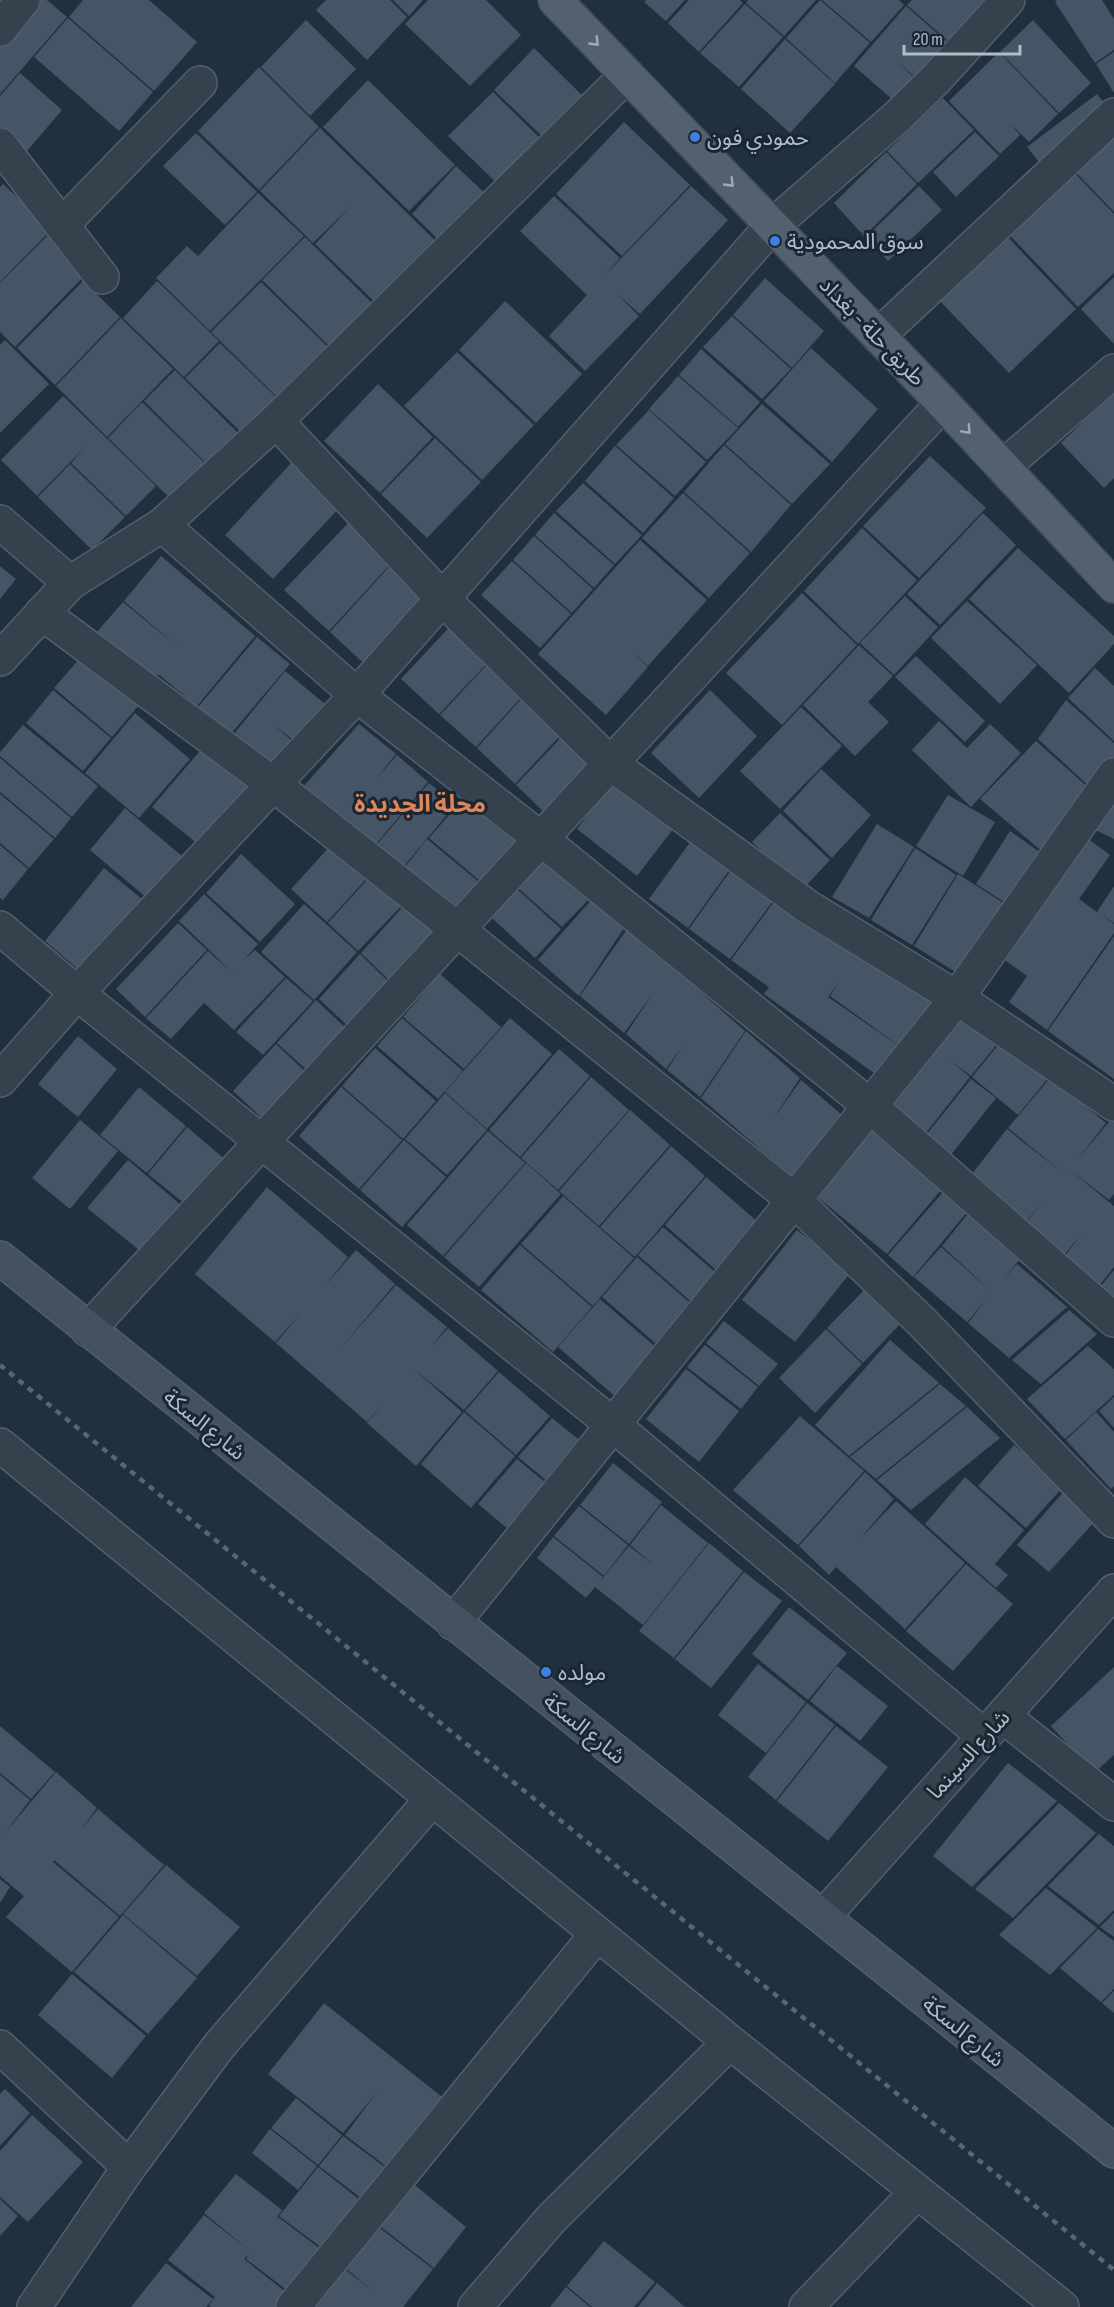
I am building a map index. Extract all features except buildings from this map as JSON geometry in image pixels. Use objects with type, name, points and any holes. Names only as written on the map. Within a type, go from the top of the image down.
[{"type":"main road","name":"طريق حلة - بغداد","points":[[555,0],[943,404],[1114,586]]},
{"type":"street","points":[[0,29],[22,0]]},
{"type":"street","points":[[0,1080],[76,993],[357,695],[771,227],[898,116],[937,78],[1008,0]]},
{"type":"street","points":[[0,659],[70,583],[162,525],[276,421],[627,75]]},
{"type":"street","points":[[62,225],[200,83]]},
{"type":"street","points":[[878,336],[1114,115]]},
{"type":"street","points":[[0,145],[102,277]]},
{"type":"street","points":[[1003,467],[1114,371]]},
{"type":"street","points":[[88,1330],[943,404]]},
{"type":"street","points":[[276,421],[443,599],[611,764],[808,906],[957,998],[1114,1104]]},
{"type":"street","points":[[0,522],[70,583]]},
{"type":"street","points":[[162,525],[357,695],[541,839],[870,1106],[1114,1320]]},
{"type":"street","points":[[42,613],[273,784],[458,929],[794,1200],[920,1320],[1114,1521]]},
{"type":"street","points":[[453,1623],[957,998],[1114,775]]},
{"type":"street","points":[[0,928],[76,993],[263,1141],[612,1424],[993,1726],[1114,1804]]},
{"type":"street","name":"شارع السكة","points":[[0,1258],[1114,2151]]},
{"type":"street","points":[[0,1445],[730,2042],[1062,2307]]},
{"type":"street","name":"شارع السينما","points":[[823,1917],[1114,1591]]},
{"type":"street","points":[[34,2307],[129,2167],[219,2046],[432,1799]]},
{"type":"street","points":[[293,2307],[597,1934]]},
{"type":"street","points":[[475,2307],[552,2218],[730,2042]]},
{"type":"street","points":[[0,2047],[129,2167]]},
{"type":"street","points":[[806,2307],[917,2192]]},
{"type":"railway","points":[[0,1365],[1114,2270]]},
{"type":"place","name":"حمودي فون","points":[[695,137]]},
{"type":"place","name":"سوق المحمودية","points":[[775,241]]},
{"type":"place","name":"مولده","points":[[546,1672]]},
{"type":"district","name":"محلة الجديدة","points":[[420,804]]}]
